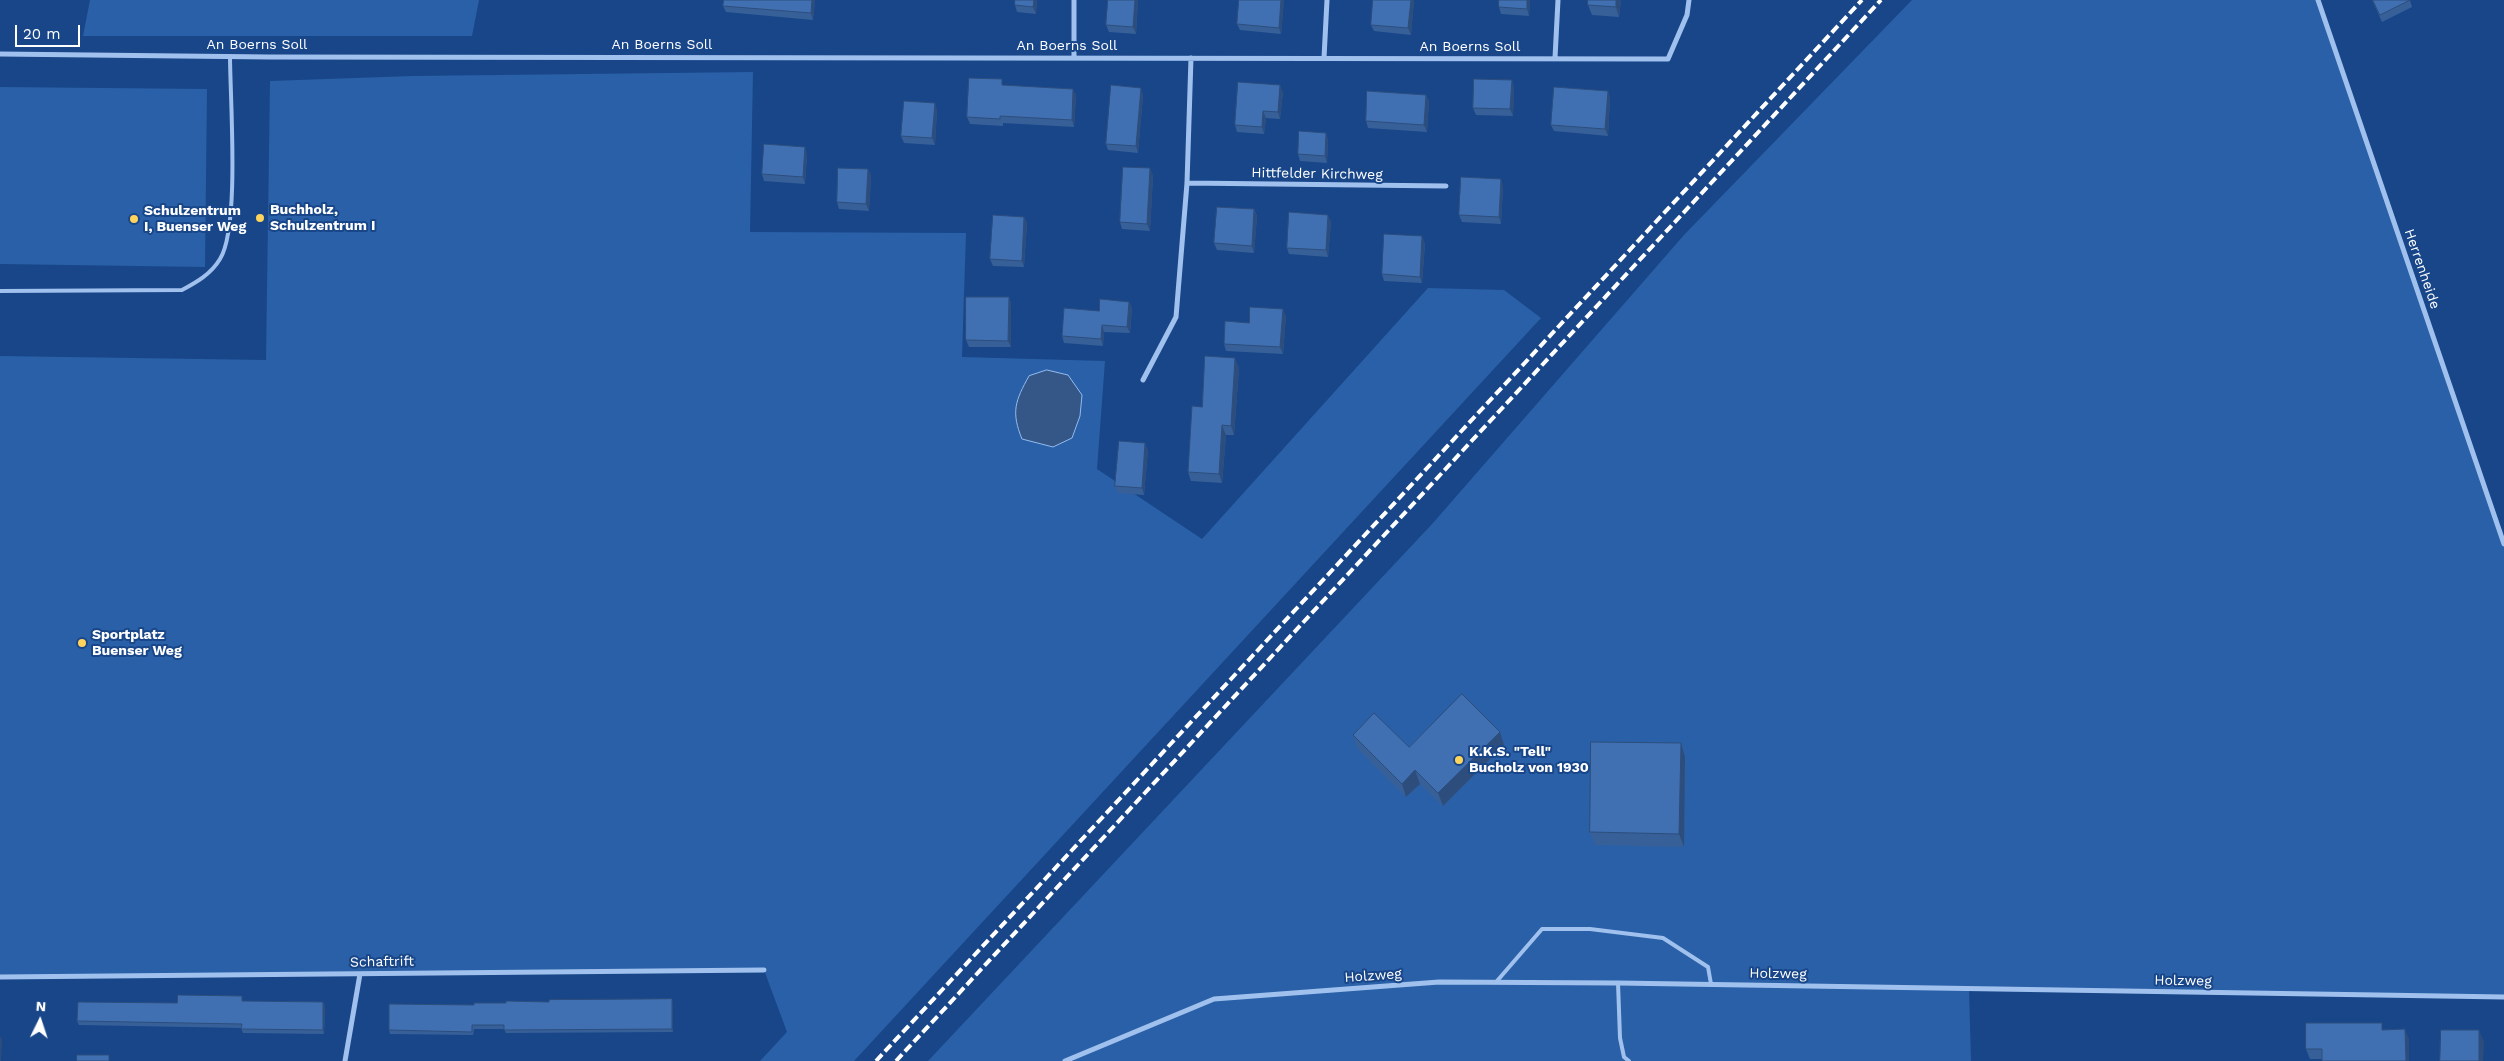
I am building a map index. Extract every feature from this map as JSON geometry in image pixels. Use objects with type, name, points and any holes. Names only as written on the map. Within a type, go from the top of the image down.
[{"type":"street","points":[[1074,0],[1074,57]]},
{"type":"street","points":[[1324,58],[1327,0]]},
{"type":"street","points":[[1555,58],[1558,0]]},
{"type":"street","name":"An Boerns Soll","points":[[0,54],[1668,58],[1687,15],[1689,0]]},
{"type":"street","name":"Herrenheide","points":[[2318,0],[2504,544]]},
{"type":"street","points":[[1143,380],[1176,317],[1187,183],[1191,58]]},
{"type":"street","name":"Hittfelder Kirchweg","points":[[1187,183],[1446,186]]},
{"type":"street","name":"Schaftrift","points":[[0,977],[764,970]]},
{"type":"street","points":[[345,1061],[360,974]]},
{"type":"street","name":"Holzweg","points":[[1065,1061],[1214,999],[1439,982],[1712,984],[2504,997]]},
{"type":"lane","points":[[0,291],[182,290],[205,278],[221,258],[231,216],[230,56]]},
{"type":"lane","points":[[1497,981],[1542,929],[1590,929],[1663,938],[1708,966],[1712,984]]},
{"type":"lane","points":[[1618,983],[1620,1038],[1624,1056],[1629,1061]]},
{"type":"shaded area","points":[[90,0],[479,0],[472,36],[83,36]]},
{"type":"shaded area","points":[[1912,0],[2318,0],[2504,544],[2504,997],[1969,989],[1971,1061],[928,1061],[1433,523],[1684,235]]},
{"type":"shaded area","points":[[753,72],[750,232],[966,233],[962,357],[1105,361],[1097,469],[1202,539],[1428,288],[1504,290],[1541,318],[854,1061],[760,1061],[787,1032],[764,970],[0,977],[0,356],[266,360],[270,81],[412,76]]},
{"type":"shaded area","points":[[0,87],[207,89],[205,267],[0,264]]},
{"type":"shaded area","points":[[1047,370],[1068,375],[1082,395],[1080,416],[1072,438],[1053,447],[1022,439],[1016,421],[1016,407],[1020,393],[1029,376]]},
{"type":"building","points":[[724,0],[812,0],[811,13],[723,6]]},
{"type":"building","points":[[1015,0],[1034,0],[1033,7],[1015,5]]},
{"type":"building","points":[[1108,0],[1135,0],[1133,27],[1106,25]]},
{"type":"building","points":[[1239,0],[1281,0],[1279,28],[1237,24]]},
{"type":"building","points":[[1373,0],[1411,0],[1408,28],[1371,25]]},
{"type":"building","points":[[1499,0],[1527,0],[1527,9],[1499,7]]},
{"type":"building","points":[[1588,0],[1616,0],[1616,7],[1588,5]]},
{"type":"building","points":[[2373,0],[2410,0],[2380,15]]},
{"type":"building","points":[[969,78],[1002,79],[1002,85],[1073,89],[1072,120],[1000,116],[1000,119],[967,117]]},
{"type":"building","points":[[1474,79],[1512,80],[1510,109],[1473,108]]},
{"type":"building","points":[[1238,82],[1280,85],[1278,112],[1263,111],[1262,127],[1235,125]]},
{"type":"building","points":[[1111,85],[1141,88],[1136,146],[1106,144]]},
{"type":"building","points":[[1554,87],[1608,91],[1605,129],[1551,125]]},
{"type":"building","points":[[1367,91],[1426,95],[1424,125],[1366,121]]},
{"type":"building","points":[[904,101],[935,103],[932,138],[901,136]]},
{"type":"building","points":[[1299,131],[1326,133],[1325,156],[1298,154]]},
{"type":"building","points":[[764,144],[805,147],[803,177],[762,174]]},
{"type":"building","points":[[1123,167],[1150,168],[1147,224],[1120,222]]},
{"type":"building","points":[[838,168],[868,169],[866,204],[837,202]]},
{"type":"building","points":[[1461,177],[1501,179],[1499,217],[1459,215]]},
{"type":"building","points":[[1217,207],[1254,209],[1252,246],[1214,243]]},
{"type":"building","points":[[1289,212],[1328,215],[1326,250],[1287,248]]},
{"type":"building","points":[[993,215],[1024,217],[1022,261],[990,259]]},
{"type":"building","points":[[1384,234],[1422,236],[1420,277],[1382,274]]},
{"type":"building","points":[[966,297],[1009,297],[1008,341],[966,340]]},
{"type":"building","points":[[1100,299],[1129,302],[1127,327],[1102,325],[1101,339],[1062,336],[1064,308],[1099,311]]},
{"type":"building","points":[[1250,307],[1283,309],[1280,347],[1224,344],[1225,321],[1249,323]]},
{"type":"building","points":[[1205,356],[1235,358],[1231,426],[1222,425],[1219,474],[1188,472],[1192,406],[1202,407]]},
{"type":"building","points":[[1119,441],[1145,443],[1142,488],[1115,486]]},
{"type":"building","points":[[1462,694],[1500,732],[1438,793],[1415,770],[1402,784],[1353,735],[1374,713],[1409,747]]},
{"type":"building","points":[[1591,742],[1681,743],[1679,834],[1590,832]]},
{"type":"building","points":[[178,995],[242,996],[242,1001],[323,1002],[323,1030],[241,1029],[242,1024],[77,1021],[78,1002],[177,1003]]},
{"type":"building","points":[[672,999],[672,1029],[504,1030],[504,1025],[472,1025],[472,1032],[389,1030],[389,1004],[474,1005],[474,1003],[506,1003],[506,1001],[549,1002],[549,1000]]},
{"type":"building","points":[[2306,1023],[2382,1023],[2382,1030],[2405,1029],[2406,1061],[2322,1061],[2322,1049],[2306,1049]]},
{"type":"building","points":[[2441,1030],[2479,1030],[2479,1061],[2440,1061]]},
{"type":"building","points":[[77,1055],[109,1055],[109,1061],[77,1061]]},
{"type":"railway","points":[[876,1061],[1862,0]]},
{"type":"railway","points":[[896,1061],[1881,0]]},
{"type":"place","name":"Buchholz, Schulzentrum I","points":[[260,218]]},
{"type":"place","name":"Schulzentrum I, Buenser Weg","points":[[134,219]]},
{"type":"place","name":"Sportplatz Buenser Weg","points":[[82,643]]},
{"type":"place","name":"K.K.S. \"Tell\" Bucholz von 1930","points":[[1459,760]]}]
